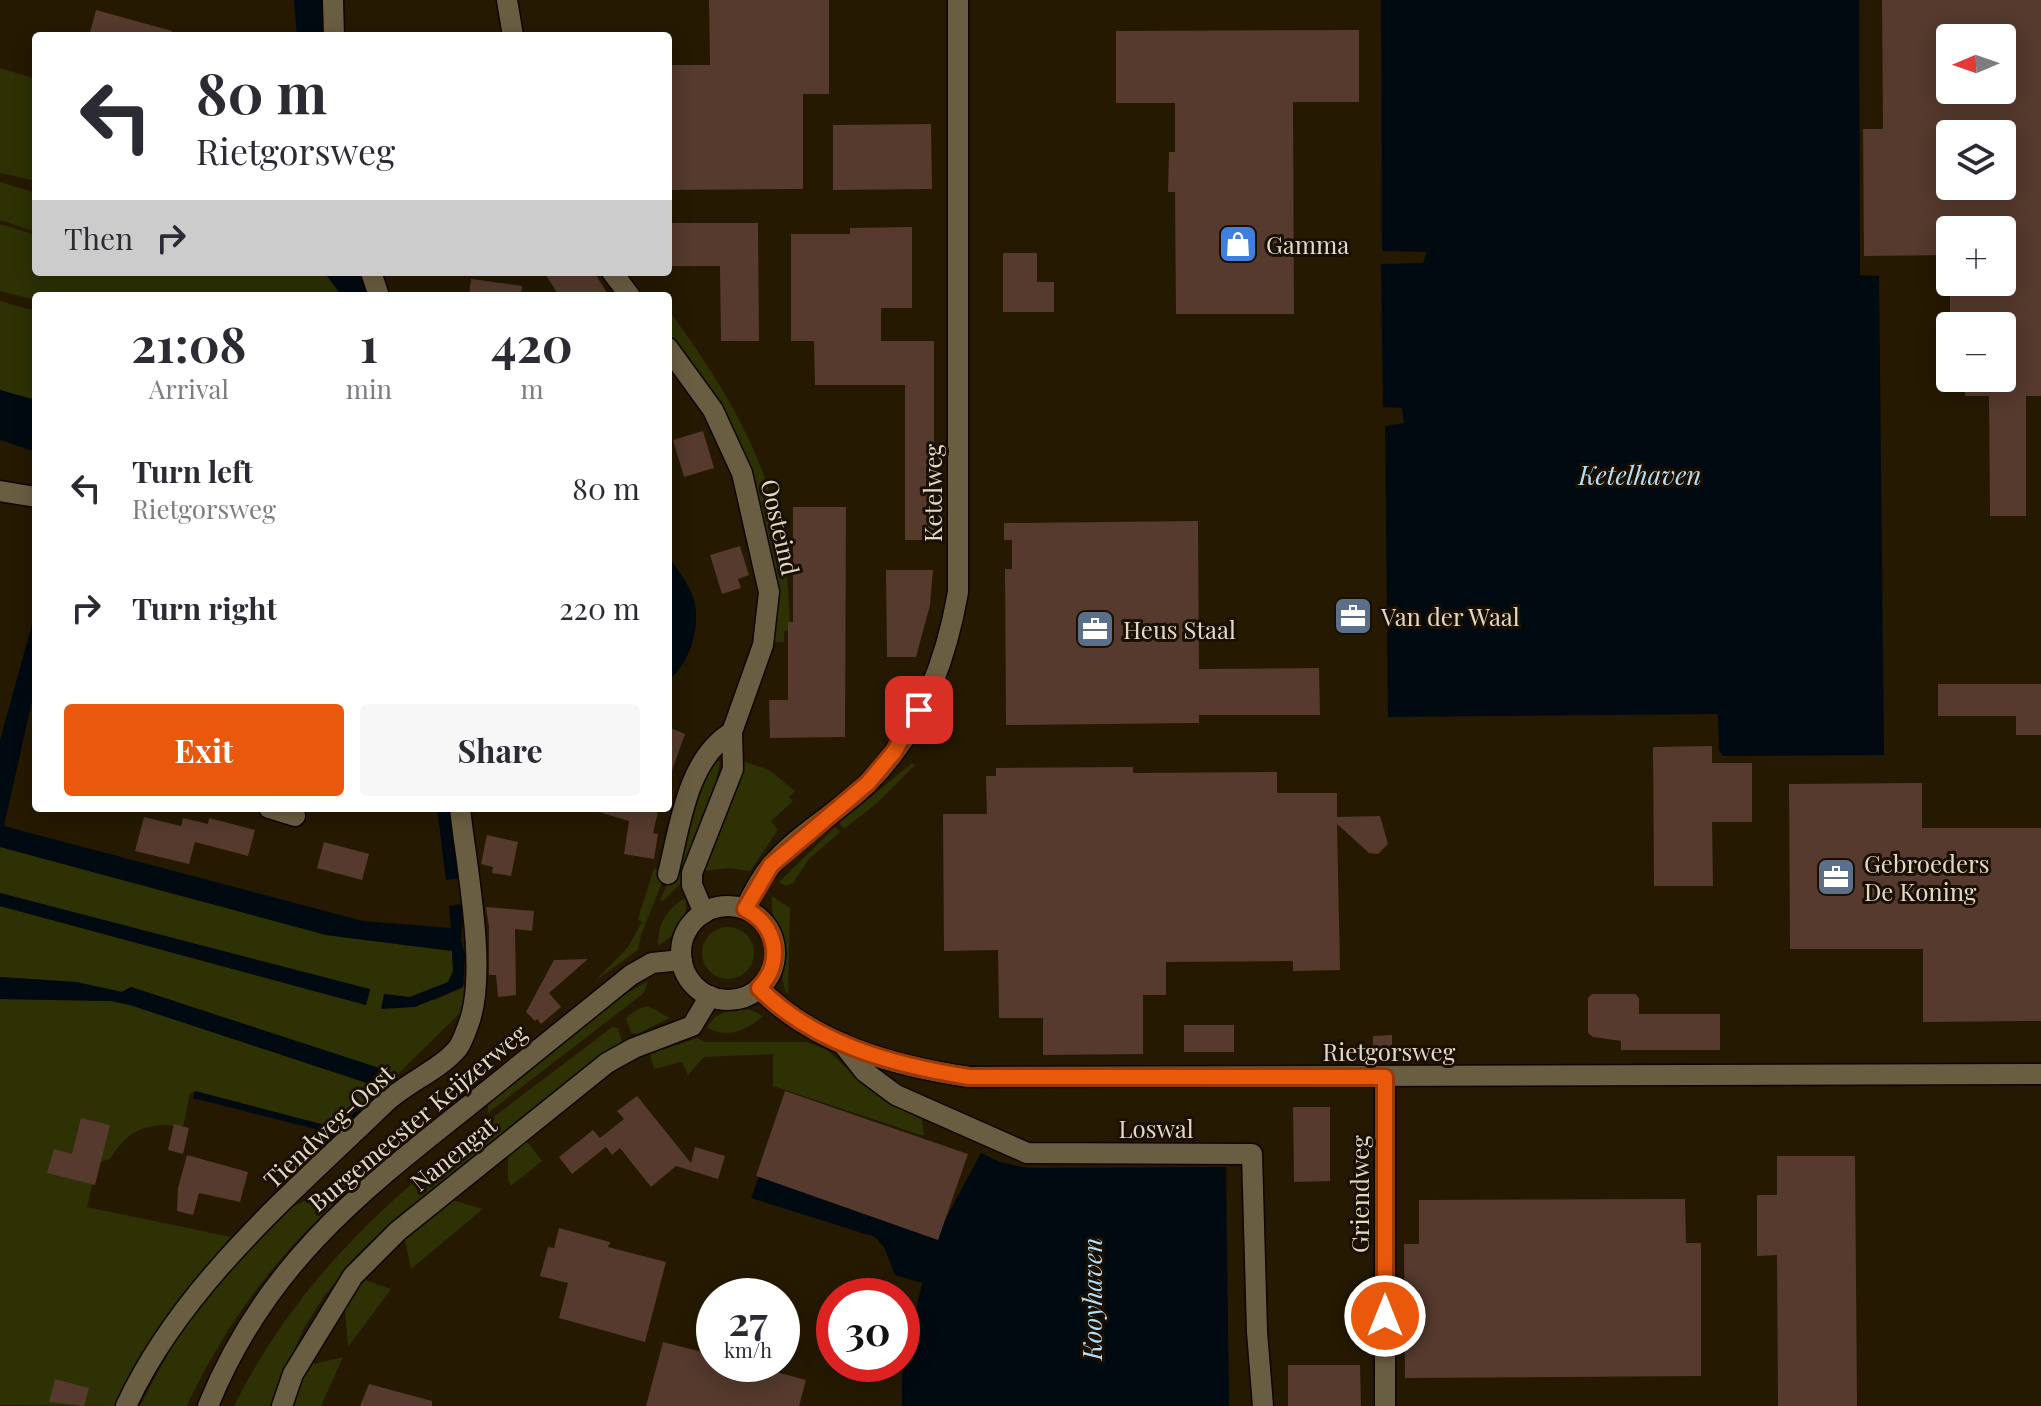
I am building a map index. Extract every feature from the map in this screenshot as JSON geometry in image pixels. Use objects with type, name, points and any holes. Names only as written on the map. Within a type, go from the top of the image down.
[{"type":"street","points":[[333,0],[334,32]]},
{"type":"street","points":[[507,0],[512,32]]},
{"type":"street","name":"Ketelweg","points":[[745,909],[771,865],[868,783],[894,752],[932,689],[950,638],[958,592],[958,0]]},
{"type":"street","name":"Oosteind","points":[[672,354],[713,410],[742,473],[769,592],[763,645],[732,732],[733,769],[692,873],[692,885],[704,913]]},
{"type":"street","points":[[6,492],[32,496]]},
{"type":"street","name":"Oosteind","points":[[668,874],[684,809],[704,756],[732,732]]},
{"type":"street","points":[[282,812],[295,816]]},
{"type":"street","name":"Tiendweg-Oost","points":[[126,1406],[175,1319],[242,1243],[389,1099],[458,1047],[471,1018],[475,991],[475,945],[460,812]]},
{"type":"street","points":[[724,906],[745,909],[766,926],[774,945],[771,971],[759,988],[735,999],[710,996],[691,981],[682,960],[686,933],[704,913],[724,906]]},
{"type":"street","name":"Burgemeester Keijzerweg","points":[[208,1406],[221,1373],[263,1301],[322,1230],[401,1159],[631,975],[652,963],[682,960]]},
{"type":"street","name":"Rietgorsweg","points":[[759,988],[781,1010],[841,1042],[902,1065],[969,1077],[2041,1074]]},
{"type":"street","name":"Nanengat","points":[[282,1406],[299,1363],[353,1276],[398,1231],[607,1063],[634,1048],[692,1026],[710,996]]},
{"type":"street","name":"Loswal","points":[[841,1042],[865,1072],[896,1095],[1027,1153],[1252,1154],[1257,1332],[1263,1406]]},
{"type":"street","name":"Griendweg","points":[[1385,1077],[1385,1406]]},
{"type":"green space","points":[[0,68],[32,78],[32,180],[0,173]]},
{"type":"green space","points":[[0,182],[32,192],[32,231],[0,220]]},
{"type":"green space","points":[[0,224],[32,234],[32,276],[327,276],[339,292],[32,292],[32,299],[0,291]]},
{"type":"green space","points":[[0,301],[32,310],[32,399],[0,390]]},
{"type":"green space","points":[[672,315],[720,385],[758,459],[771,497],[787,582],[790,630],[784,631],[784,642],[762,643],[773,572],[680,351],[672,341]]},
{"type":"green space","points":[[715,760],[720,762],[715,787],[682,882],[663,901],[660,900],[671,876],[697,788]]},
{"type":"green space","points":[[743,761],[769,770],[795,791],[789,797],[793,801],[771,821],[778,830],[750,871],[728,868],[705,871],[741,779]]},
{"type":"green space","points":[[912,763],[915,765],[877,803],[844,829],[839,823]]},
{"type":"green space","points":[[835,827],[840,832],[809,859],[793,883],[786,886],[779,882]]},
{"type":"green space","points":[[0,847],[326,935],[452,951],[453,972],[448,982],[410,997],[384,994],[435,1000],[462,988],[465,982],[465,1008],[392,1080],[383,1077],[379,1068],[131,987],[122,992],[76,982],[0,977],[0,906],[366,1005],[370,990],[0,893]]},
{"type":"green space","points":[[654,868],[666,873],[638,950],[595,981],[628,947],[642,922],[638,919]]},
{"type":"green space","points":[[772,896],[790,908],[788,995],[783,983],[784,945],[773,915]]},
{"type":"green space","points":[[685,898],[686,912],[680,925],[658,946],[664,918]]},
{"type":"green space","points":[[728,927],[747,934],[754,953],[747,972],[728,979],[709,972],[702,953],[709,934]]},
{"type":"green space","points":[[648,981],[644,993],[488,1113],[488,1102],[617,999]]},
{"type":"green space","points":[[0,999],[111,1001],[130,1005],[373,1085],[370,1098],[336,1128],[195,1091],[190,1093],[183,1127],[159,1125],[140,1130],[124,1140],[110,1159],[97,1163],[87,1207],[231,1237],[180,1301],[117,1406],[0,1405]]},
{"type":"green space","points":[[648,1006],[670,1018],[637,1034],[631,1033],[626,1018]]},
{"type":"green space","points":[[731,1009],[751,1010],[763,1016],[736,1032],[722,1033],[707,1027],[715,1017]]},
{"type":"green space","points":[[612,1027],[618,1028],[622,1041],[400,1215],[358,1254],[325,1295],[304,1328],[270,1406],[234,1406],[269,1344],[309,1290],[353,1240],[400,1194],[450,1152]]},
{"type":"green space","points":[[697,1038],[705,1042],[806,1042],[827,1050],[852,1073],[922,1120],[924,1136],[773,1086],[773,1054],[704,1057],[688,1075],[682,1062],[654,1069],[650,1054]]},
{"type":"green space","points":[[525,1139],[542,1161],[511,1186],[508,1180],[508,1154]]},
{"type":"green space","points":[[373,1169],[317,1220],[266,1277],[223,1339],[187,1406],[140,1406],[196,1308],[249,1241],[292,1207]]},
{"type":"green space","points":[[449,1199],[483,1209],[411,1269],[404,1236]]},
{"type":"green space","points":[[362,1279],[391,1289],[348,1347],[345,1310]]},
{"type":"green space","points":[[343,1357],[321,1406],[290,1406],[306,1366]]},
{"type":"water","points":[[294,0],[322,0],[323,32],[297,32]]},
{"type":"water","name":"Ketelhaven","points":[[1381,0],[1859,0],[1860,275],[1879,276],[1884,755],[1723,756],[1719,750],[1718,714],[1388,717],[1385,426],[1404,423],[1402,408],[1383,407],[1381,264],[1423,263],[1427,252],[1382,251]]},
{"type":"water","points":[[327,276],[363,276],[371,292],[339,292]]},
{"type":"water","points":[[0,390],[32,399],[32,451],[0,440]]},
{"type":"water","points":[[672,562],[692,594],[696,610],[692,644],[672,677]]},
{"type":"water","points":[[32,624],[32,701],[4,826],[363,921],[451,928],[449,906],[462,904],[463,987],[415,1007],[381,1009],[384,994],[410,997],[448,982],[453,971],[452,951],[326,935],[0,847],[0,740]]},
{"type":"water","points":[[438,812],[451,812],[451,829],[461,878],[446,880]]},
{"type":"water","points":[[0,893],[370,989],[366,1005],[0,906]]},
{"type":"water","points":[[0,977],[76,982],[122,992],[131,987],[379,1068],[384,1088],[263,1207],[326,1139],[323,1131],[193,1098],[195,1091],[336,1128],[370,1098],[373,1085],[130,1005],[111,1001],[0,999]]},
{"type":"water","name":"Kooyhaven","points":[[981,1153],[1000,1162],[1027,1168],[1226,1167],[1229,1406],[902,1406],[902,1382],[920,1382],[920,1278],[895,1275],[884,1247],[875,1237],[751,1198],[760,1174],[937,1235]]},
{"type":"building","points":[[709,0],[829,0],[829,94],[803,94],[803,189],[672,190],[672,65],[710,65]]},
{"type":"building","points":[[1882,0],[2041,0],[2041,396],[2026,396],[2026,516],[1990,516],[1989,396],[1965,396],[1965,392],[2016,392],[2016,312],[1950,312],[1950,296],[2016,296],[2016,216],[1936,216],[1936,255],[1864,256],[1863,129],[1883,129]]},
{"type":"building","points":[[96,10],[172,31],[172,32],[90,32]]},
{"type":"building","points":[[1359,30],[1359,102],[1293,102],[1294,314],[1176,314],[1175,192],[1168,192],[1169,152],[1175,152],[1175,103],[1116,103],[1116,31]]},
{"type":"building","points":[[931,124],[932,189],[833,190],[833,125]]},
{"type":"building","points":[[672,223],[758,223],[759,341],[721,341],[720,266],[672,266]]},
{"type":"building","points":[[912,227],[912,308],[881,308],[881,341],[934,341],[934,540],[905,540],[905,385],[815,385],[814,341],[791,341],[791,234],[850,234],[850,228]]},
{"type":"building","points":[[1003,253],[1037,253],[1037,282],[1054,282],[1054,312],[1003,312]]},
{"type":"building","points":[[546,276],[596,276],[606,292],[556,292]]},
{"type":"building","points":[[471,279],[522,286],[521,292],[469,292]]},
{"type":"building","points":[[703,431],[714,468],[684,477],[673,440]]},
{"type":"building","points":[[793,507],[846,507],[845,737],[770,738],[769,700],[788,700],[788,622],[793,622]]},
{"type":"building","points":[[1198,521],[1199,669],[1319,668],[1320,715],[1199,715],[1199,723],[1006,725],[1005,569],[1012,569],[1012,540],[1004,540],[1004,523]]},
{"type":"building","points":[[740,546],[749,575],[738,579],[741,588],[722,594],[710,555]]},
{"type":"building","points":[[886,570],[933,570],[930,605],[916,657],[887,657]]},
{"type":"building","points":[[1347,597],[1364,597],[1364,633],[1342,633],[1342,602]]},
{"type":"building","points":[[1938,684],[2041,684],[2041,735],[2016,735],[2016,716],[1938,716]]},
{"type":"building","points":[[672,729],[685,734],[672,770]]},
{"type":"building","points":[[1712,746],[1712,763],[1752,763],[1752,822],[1712,822],[1713,886],[1654,886],[1653,747]]},
{"type":"building","points":[[1133,767],[1133,773],[1277,772],[1277,793],[1337,793],[1337,817],[1380,816],[1388,844],[1378,854],[1369,853],[1337,824],[1340,970],[1293,971],[1293,961],[1166,962],[1166,995],[1143,995],[1143,1054],[1043,1055],[1043,1018],[999,1018],[998,950],[944,951],[943,814],[987,814],[986,776],[996,776],[996,768]]},
{"type":"building","points":[[1922,783],[1922,828],[2041,828],[2041,1021],[1923,1022],[1923,949],[1790,949],[1789,784]]},
{"type":"building","points":[[599,812],[658,812],[653,833],[658,834],[654,859],[624,854],[629,821]]},
{"type":"building","points":[[144,817],[181,826],[183,818],[208,824],[209,818],[255,830],[248,856],[195,842],[189,864],[135,851]]},
{"type":"building","points":[[487,835],[518,842],[511,876],[492,873],[493,867],[481,864]]},
{"type":"building","points":[[324,842],[369,854],[362,880],[317,868]]},
{"type":"building","points":[[486,907],[534,911],[532,931],[515,929],[516,995],[498,997],[496,975],[489,975]]},
{"type":"building","points":[[588,959],[549,993],[561,1007],[541,1024],[526,1012],[554,960]]},
{"type":"building","points":[[1592,994],[1635,994],[1639,998],[1639,1014],[1720,1014],[1720,1050],[1621,1050],[1621,1041],[1593,1037],[1588,1033],[1588,998]]},
{"type":"building","points":[[1184,1025],[1234,1025],[1234,1052],[1184,1052]]},
{"type":"building","points":[[1392,1035],[1392,1054],[1373,1055],[1373,1036]]},
{"type":"building","points":[[785,1091],[968,1154],[938,1240],[756,1176]]},
{"type":"building","points":[[637,1096],[691,1163],[695,1147],[725,1156],[718,1179],[676,1166],[651,1187],[620,1148],[612,1155],[606,1147],[572,1174],[559,1157],[593,1130],[600,1138],[624,1119],[617,1111]]},
{"type":"building","points":[[1293,1107],[1330,1107],[1330,1181],[1294,1182]]},
{"type":"building","points":[[81,1118],[110,1125],[95,1185],[47,1173],[54,1149],[72,1154]]},
{"type":"building","points":[[174,1124],[189,1128],[183,1154],[168,1150]]},
{"type":"building","points":[[187,1155],[248,1172],[240,1202],[199,1193],[193,1215],[177,1211],[178,1188]]},
{"type":"building","points":[[1777,1156],[1855,1156],[1857,1406],[1778,1406],[1777,1255],[1757,1256],[1757,1195],[1777,1195]]},
{"type":"building","points":[[1685,1199],[1686,1243],[1701,1243],[1701,1376],[1405,1378],[1404,1244],[1419,1244],[1419,1200]]},
{"type":"building","points":[[559,1228],[610,1242],[608,1247],[666,1262],[645,1342],[559,1318],[568,1283],[540,1276],[548,1247],[554,1248]]},
{"type":"building","points":[[663,1342],[696,1350],[696,1382],[806,1380],[799,1406],[646,1406]]},
{"type":"building","points":[[1288,1365],[1360,1365],[1361,1406],[1288,1406]]},
{"type":"building","points":[[55,1379],[89,1388],[84,1406],[49,1402]]},
{"type":"building","points":[[369,1384],[432,1401],[432,1406],[360,1406]]},
{"type":"place","name":"Gamma","points":[[1238,244]]},
{"type":"place","name":"Van der Waal","points":[[1353,616]]},
{"type":"place","name":"Heus Staal","points":[[1095,629]]},
{"type":"place","name":"Gebroeders De Koning","points":[[1836,877]]},
{"type":"route","points":[[919,710],[894,752],[868,783],[771,865],[759,882],[745,909],[757,916],[770,932],[775,958],[768,978],[759,988],[781,1010],[830,1038],[902,1065],[969,1077],[1385,1077],[1385,1316]]}]
